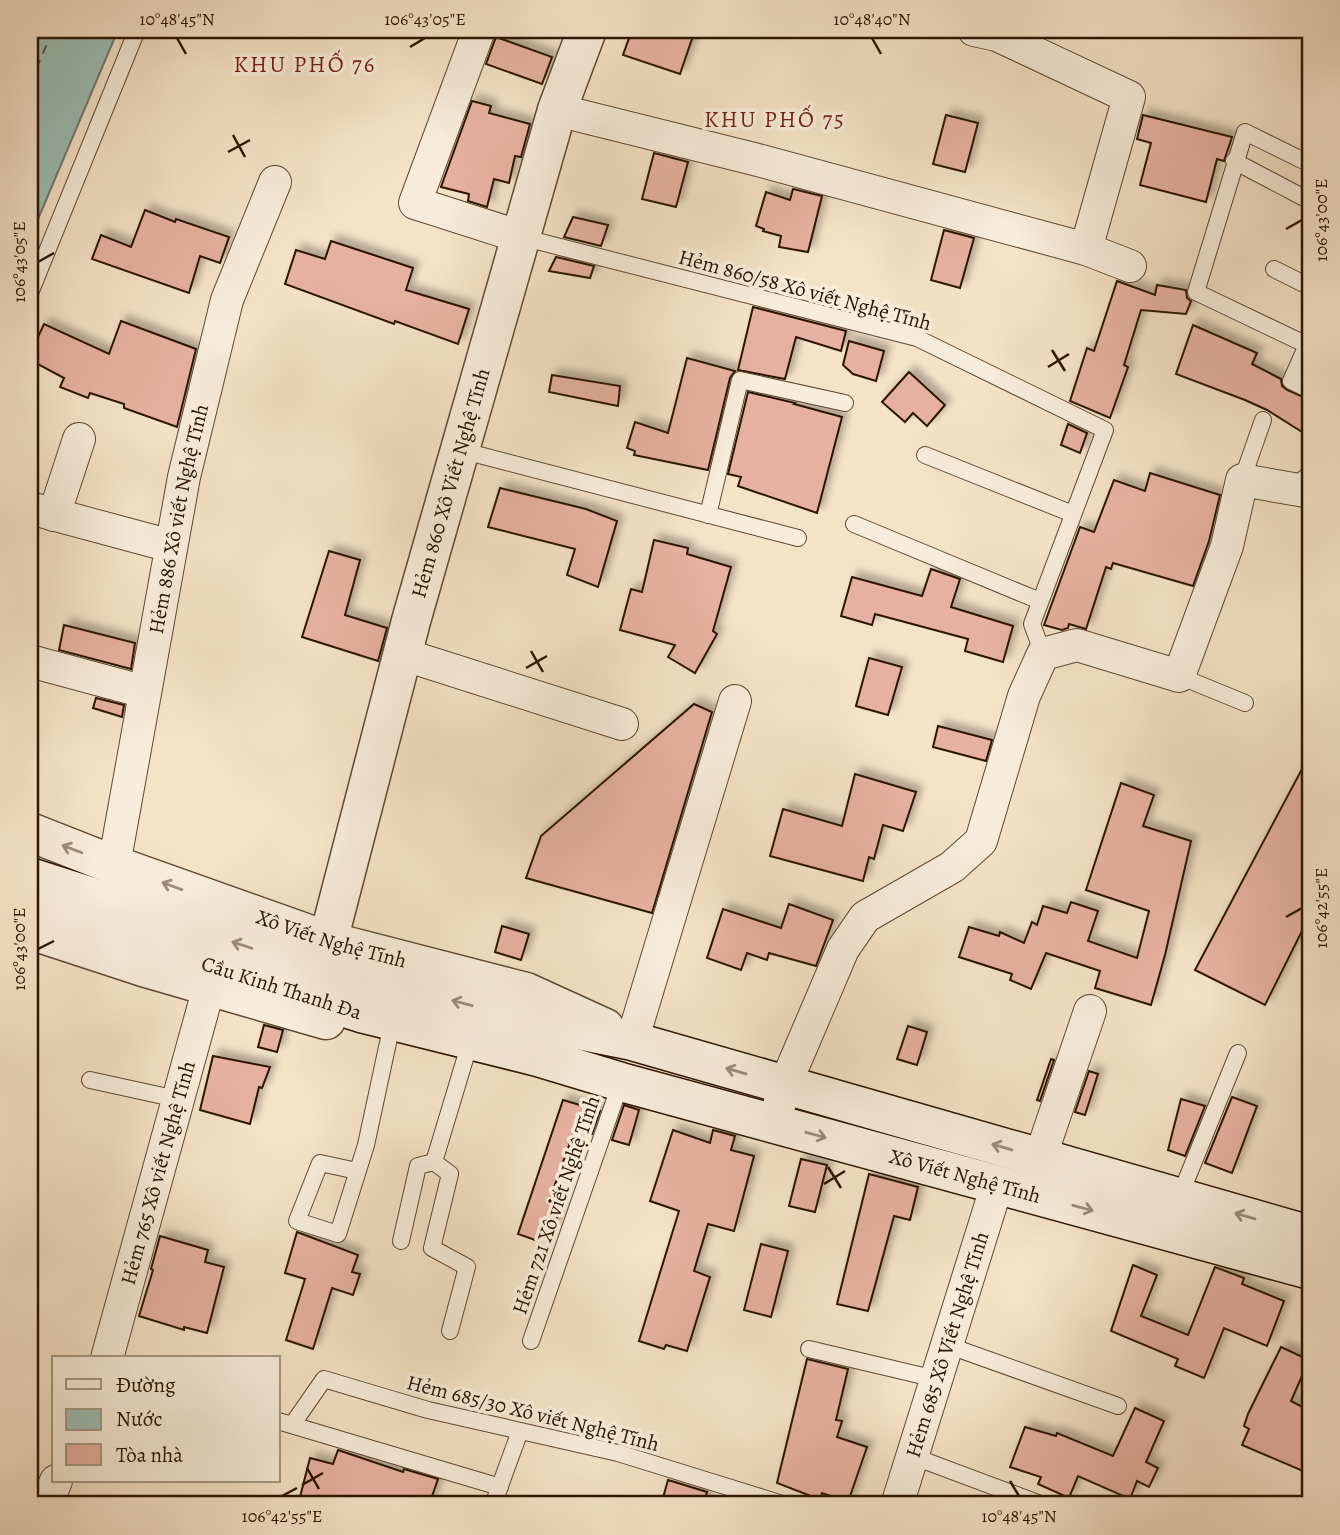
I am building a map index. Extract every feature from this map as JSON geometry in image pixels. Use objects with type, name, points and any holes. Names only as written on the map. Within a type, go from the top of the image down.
[{"type":"main road","name":"Hẻm 860 Xô Viết Nghệ Tĩnh","points":[[328,941],[402,654],[557,110],[587,30]]},
{"type":"main road","name":"Xô Viết Nghệ Tĩnh","points":[[30,832],[114,865],[328,941],[526,992],[632,1041]]},
{"type":"main road","name":"Cầu Kinh Thanh Đa","points":[[30,877],[258,950],[528,1020]]},
{"type":"main road","name":"Cầu Kinh Thanh Đa","points":[[30,908],[361,1013],[538,1057]]},
{"type":"main road","name":"Xô Viết Nghệ Tĩnh","points":[[30,930],[209,987],[465,1059],[621,1082]]},
{"type":"main road","name":"Xô Viết Nghệ Tĩnh","points":[[528,1020],[632,1041],[1310,1235]]},
{"type":"main road","name":"Xô Viết Nghệ Tĩnh","points":[[538,1057],[1310,1270]]},
{"type":"street","points":[[479,30],[415,203],[521,237]]},
{"type":"street","points":[[990,32],[1129,97],[1086,249]]},
{"type":"street","points":[[557,110],[754,159],[1086,249],[1130,266]]},
{"type":"street","name":"Hẻm 886 Xô viết Nghệ Tĩnh","points":[[114,865],[184,477],[228,300],[275,182]]},
{"type":"street","points":[[79,439],[42,512],[171,546]]},
{"type":"street","points":[[774,1124],[785,1085],[844,949],[865,917],[953,867],[981,841],[1024,696],[1043,654],[1077,645],[1179,676],[1227,546],[1242,480],[1305,491],[1310,484]]},
{"type":"street","points":[[402,654],[622,724]]},
{"type":"street","points":[[30,661],[145,692]]},
{"type":"street","points":[[632,1041],[734,701]]},
{"type":"street","name":"Hẻm 765 Xô viết Nghệ Tĩnh","points":[[108,1356],[209,987]]},
{"type":"street","points":[[1040,1158],[1090,1011]]},
{"type":"street","name":"Hẻm 685 Xô Viết Nghệ Tĩnh","points":[[897,1505],[997,1185]]},
{"type":"street","points":[[46,1505],[56,1482]]},
{"type":"lane","points":[[30,293],[137,30]]},
{"type":"lane","points":[[1310,164],[1245,132],[1196,292],[1307,345],[1291,381],[1310,390]]},
{"type":"lane","points":[[1234,161],[1310,201]]},
{"type":"lane","name":"Hẻm 860/58 Xô viết Nghệ Tĩnh","points":[[521,237],[917,338],[1105,430],[1073,514]]},
{"type":"lane","points":[[1274,269],[1310,287]]},
{"type":"lane","points":[[708,515],[740,380],[845,402]]},
{"type":"lane","points":[[1242,480],[1263,420]]},
{"type":"lane","points":[[460,450],[798,538]]},
{"type":"lane","points":[[925,455],[1073,514],[1031,624],[1043,654]]},
{"type":"lane","points":[[854,524],[1040,601]]},
{"type":"lane","points":[[1179,676],[1245,703]]},
{"type":"lane","points":[[357,1171],[320,1163],[297,1221],[338,1234],[366,1144],[389,1038]]},
{"type":"lane","points":[[1179,1198],[1238,1053]]},
{"type":"lane","points":[[434,1161],[465,1059]]},
{"type":"lane","points":[[90,1080],[177,1099]]},
{"type":"lane","name":"Hẻm 721 Xô viết Nghệ Tĩnh","points":[[531,1341],[621,1082]]},
{"type":"lane","points":[[401,1241],[418,1166],[434,1161]]},
{"type":"lane","points":[[434,1161],[450,1174],[432,1248],[467,1267],[450,1331]]},
{"type":"lane","points":[[947,1345],[1118,1405]]},
{"type":"lane","points":[[809,1349],[936,1379]]},
{"type":"lane","name":"Hẻm 685/30 Xô viết Nghệ Tĩnh","points":[[500,1499],[285,1423],[324,1379],[428,1410],[618,1453],[786,1505]]},
{"type":"lane","points":[[500,1499],[520,1431]]},
{"type":"lane","points":[[912,1456],[1043,1505]]},
{"type":"water","points":[[30,30],[118,30],[30,238]]},
{"type":"building","points":[[632,30],[695,30],[680,74],[623,55]]},
{"type":"building","points":[[496,37],[552,57],[542,84],[486,64]]},
{"type":"building","points":[[472,101],[491,106],[489,113],[530,124],[521,157],[515,156],[509,183],[494,179],[487,207],[468,201],[469,194],[441,187]]},
{"type":"building","points":[[946,115],[978,123],[965,172],[933,164]]},
{"type":"building","points":[[1143,115],[1232,137],[1224,161],[1217,159],[1206,202],[1140,185],[1151,143],[1137,139]]},
{"type":"building","points":[[654,153],[688,162],[676,207],[642,199]]},
{"type":"building","points":[[793,189],[822,196],[808,252],[779,247],[781,236],[756,226],[766,192],[790,200]]},
{"type":"building","points":[[145,210],[175,222],[176,219],[229,237],[220,263],[200,256],[189,293],[92,259],[101,235],[131,247]]},
{"type":"building","points":[[573,217],[608,225],[601,246],[564,237]]},
{"type":"building","points":[[944,230],[974,238],[960,288],[931,280]]},
{"type":"building","points":[[331,241],[413,268],[406,290],[469,309],[458,344],[285,284],[296,250],[325,259]]},
{"type":"building","points":[[556,257],[594,266],[590,278],[549,271]]},
{"type":"building","points":[[1117,281],[1155,295],[1157,285],[1186,290],[1187,298],[1191,301],[1186,314],[1141,310],[1124,365],[1128,367],[1110,418],[1070,401],[1087,348],[1094,351]]},
{"type":"building","points":[[753,307],[846,331],[841,351],[796,337],[785,379],[738,370]]},
{"type":"building","points":[[121,321],[196,349],[177,427],[124,408],[124,404],[90,393],[88,398],[60,387],[64,378],[30,360],[30,354],[44,324],[109,354]]},
{"type":"building","points":[[1193,325],[1257,353],[1252,364],[1281,379],[1282,386],[1287,390],[1310,400],[1310,437],[1267,410],[1176,374]]},
{"type":"building","points":[[849,341],[884,351],[876,381],[853,374],[843,365]]},
{"type":"building","points":[[687,358],[735,371],[730,378],[708,470],[634,455],[635,451],[627,448],[635,422],[668,433]]},
{"type":"building","points":[[909,372],[945,405],[927,426],[913,413],[905,422],[882,402]]},
{"type":"building","points":[[552,375],[620,386],[618,406],[549,392]]},
{"type":"building","points":[[748,392],[842,417],[817,513],[738,486],[741,477],[728,474]]},
{"type":"building","points":[[1068,424],[1087,433],[1080,453],[1061,445]]},
{"type":"building","points":[[1150,473],[1220,495],[1209,541],[1193,586],[1113,563],[1111,569],[1106,567],[1086,629],[1069,624],[1068,628],[1062,630],[1044,625],[1080,527],[1094,532],[1114,480],[1145,491]]},
{"type":"building","points":[[500,488],[586,509],[617,521],[598,587],[567,575],[575,549],[488,527]]},
{"type":"building","points":[[654,540],[688,548],[687,554],[731,567],[713,631],[717,634],[695,673],[668,657],[675,645],[620,630],[631,589],[642,592]]},
{"type":"building","points":[[329,551],[360,560],[345,615],[387,628],[378,661],[302,637]]},
{"type":"building","points":[[931,569],[960,579],[951,607],[1013,626],[1003,662],[965,651],[968,639],[875,614],[872,625],[841,616],[852,577],[922,596]]},
{"type":"building","points":[[64,625],[135,643],[131,669],[59,650]]},
{"type":"building","points":[[869,658],[902,667],[888,715],[856,706]]},
{"type":"building","points":[[96,698],[124,705],[122,717],[93,708]]},
{"type":"building","points":[[694,704],[712,712],[652,913],[526,878],[541,836]]},
{"type":"building","points":[[938,726],[992,740],[986,761],[933,747]]},
{"type":"building","points":[[1310,754],[1310,915],[1265,1005],[1195,970]]},
{"type":"building","points":[[855,774],[916,792],[903,831],[883,825],[874,859],[869,857],[863,881],[770,856],[783,809],[842,826]]},
{"type":"building","points":[[1121,783],[1154,795],[1143,826],[1191,841],[1151,1005],[1095,988],[1100,971],[1046,953],[1031,989],[1010,980],[1012,974],[959,957],[969,927],[999,936],[1000,932],[1024,943],[1032,922],[1037,925],[1043,906],[1067,913],[1071,902],[1098,911],[1088,941],[1137,958],[1149,911],[1086,890]]},
{"type":"building","points":[[789,904],[833,920],[816,966],[769,953],[767,960],[747,953],[741,970],[707,958],[723,909],[781,928]]},
{"type":"building","points":[[502,926],[529,934],[521,960],[495,952]]},
{"type":"building","points":[[264,1025],[283,1030],[277,1052],[258,1047]]},
{"type":"building","points":[[908,1026],[927,1032],[917,1065],[897,1059]]},
{"type":"building","points":[[213,1056],[270,1067],[262,1088],[259,1087],[250,1124],[200,1110]]},
{"type":"building","points":[[1051,1059],[1054,1060],[1040,1101],[1037,1100]]},
{"type":"building","points":[[1089,1071],[1098,1074],[1085,1115],[1075,1112]]},
{"type":"building","points":[[1232,1097],[1257,1106],[1232,1173],[1205,1163]]},
{"type":"building","points":[[1181,1099],[1205,1106],[1185,1156],[1168,1150]]},
{"type":"building","points":[[563,1100],[600,1111],[592,1134],[575,1129],[548,1204],[560,1209],[552,1231],[540,1226],[535,1240],[518,1234]]},
{"type":"building","points":[[624,1105],[639,1110],[629,1145],[612,1140]]},
{"type":"building","points":[[673,1130],[710,1143],[713,1130],[735,1136],[731,1150],[754,1156],[734,1231],[708,1224],[694,1271],[710,1277],[687,1351],[666,1345],[664,1349],[639,1341],[679,1211],[650,1201]]},
{"type":"building","points":[[801,1159],[827,1165],[815,1212],[789,1206]]},
{"type":"building","points":[[869,1174],[918,1187],[910,1220],[894,1216],[868,1311],[837,1304]]},
{"type":"building","points":[[297,1232],[358,1255],[352,1272],[360,1274],[353,1295],[332,1288],[313,1349],[286,1340],[305,1279],[285,1273]]},
{"type":"building","points":[[160,1236],[208,1250],[205,1262],[224,1267],[207,1333],[184,1327],[184,1330],[139,1316]]},
{"type":"building","points":[[761,1244],[788,1251],[771,1317],[744,1310]]},
{"type":"building","points":[[1133,1265],[1157,1275],[1141,1316],[1188,1335],[1215,1267],[1244,1278],[1242,1284],[1284,1301],[1267,1346],[1224,1328],[1204,1378],[1175,1366],[1178,1359],[1111,1331]]},
{"type":"building","points":[[1281,1347],[1309,1360],[1291,1401],[1310,1411],[1310,1474],[1242,1445],[1249,1429],[1244,1426],[1248,1414]]},
{"type":"building","points":[[807,1359],[848,1369],[836,1420],[842,1421],[837,1437],[867,1447],[848,1502],[822,1493],[821,1500],[777,1483]]},
{"type":"building","points":[[1135,1408],[1164,1421],[1146,1462],[1158,1468],[1149,1487],[1137,1481],[1130,1499],[1078,1476],[1069,1498],[1038,1484],[1041,1477],[1010,1467],[1025,1427],[1056,1436],[1057,1433],[1113,1456]]},
{"type":"building","points":[[338,1450],[403,1472],[404,1469],[438,1479],[429,1505],[298,1505],[310,1458],[333,1464]]},
{"type":"building","points":[[668,1480],[707,1492],[703,1505],[661,1505]]},
{"type":"ferry route","points":[[30,83],[53,30]]},
{"type":"district","name":"KHU PHỐ 76","points":[[305,64]]},
{"type":"district","name":"KHU PHỐ 75","points":[[775,119]]}]
